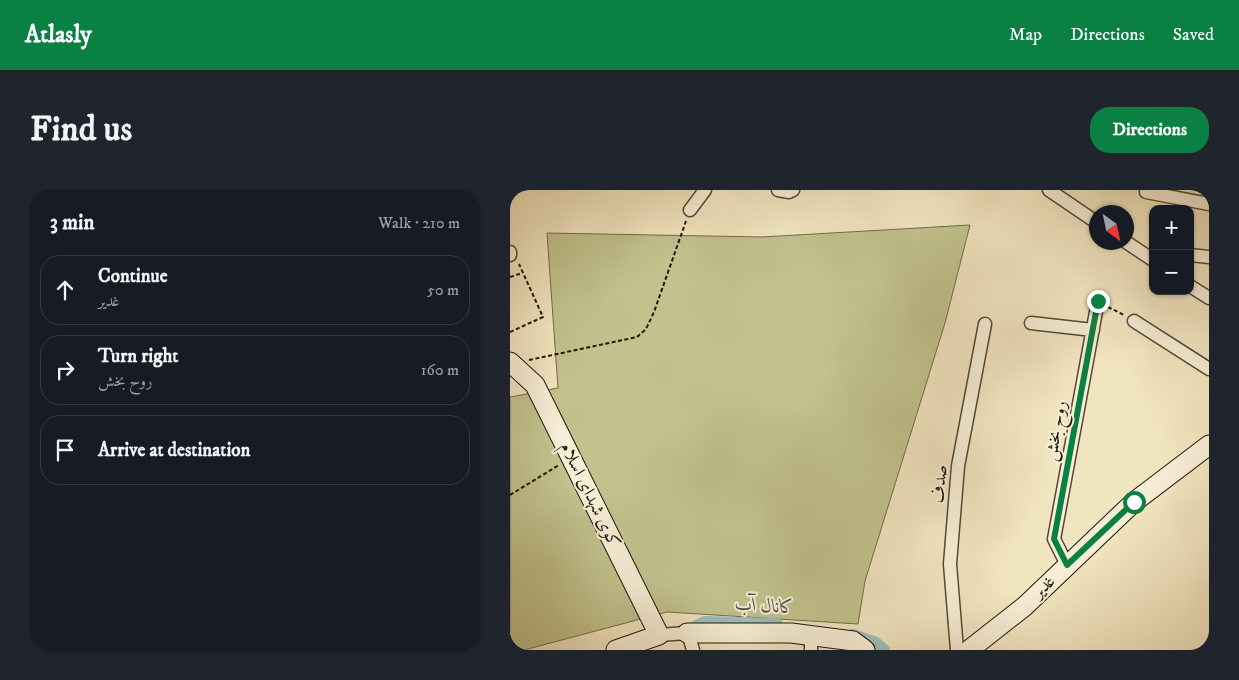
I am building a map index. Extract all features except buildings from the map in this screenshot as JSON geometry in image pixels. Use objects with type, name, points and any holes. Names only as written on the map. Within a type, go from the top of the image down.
[{"type":"main road","name":"کوی شهدای اسلام","points":[[511,363],[535,385],[572,457],[681,637]]},
{"type":"main road","name":"غدیر","points":[[969,650],[1025,606],[1134,502],[1209,445]]},
{"type":"main road","points":[[616,650],[681,637],[791,633],[811,643],[853,641],[865,650]]},
{"type":"street","points":[[690,210],[705,190]]},
{"type":"street","points":[[778,190],[789,192],[793,190]]},
{"type":"street","points":[[1049,190],[1089,217]]},
{"type":"street","points":[[1146,192],[1209,204]]},
{"type":"street","points":[[1134,246],[1149,249]]},
{"type":"street","points":[[1134,248],[1149,257]]},
{"type":"street","points":[[1194,255],[1209,257]]},
{"type":"street","points":[[1194,289],[1209,298]]},
{"type":"street","name":"روح بخش","points":[[1067,565],[1054,539],[1098,301]]},
{"type":"street","points":[[1134,321],[1209,369]]},
{"type":"street","points":[[1031,323],[1093,330]]},
{"type":"street","name":"صدف","points":[[957,650],[950,564],[958,466],[985,324]]},
{"type":"path","points":[[511,363],[637,337],[646,329],[654,312],[690,210]]},
{"type":"path","points":[[510,254],[518,263],[543,317],[510,332]]},
{"type":"path","points":[[510,277],[522,272]]},
{"type":"path","points":[[1098,301],[1134,321]]},
{"type":"path","points":[[510,495],[572,457]]},
{"type":"green space","points":[[970,225],[945,323],[865,581],[858,624],[667,612],[524,650],[510,650],[510,397],[558,388],[547,233],[762,237]]},
{"type":"waterway","name":"کانال آب","points":[[686,631],[705,622],[777,624]]},
{"type":"waterway","name":"کانال آب","points":[[853,635],[876,643],[884,650]]},
{"type":"route","points":[[1098,301],[1054,539],[1067,565],[1134,502]]}]
